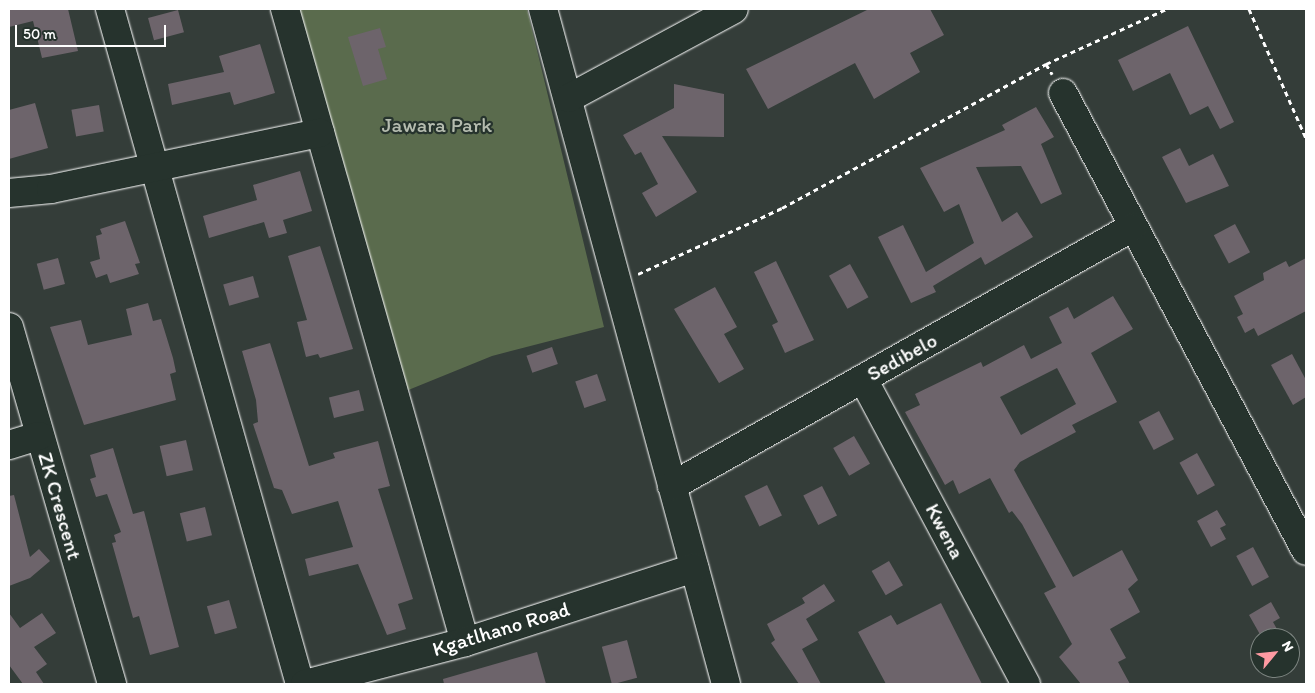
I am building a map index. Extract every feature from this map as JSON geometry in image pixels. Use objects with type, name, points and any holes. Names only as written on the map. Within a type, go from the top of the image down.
[{"type":"street","points":[[110,9],[300,684]]},
{"type":"street","points":[[285,9],[465,642]]},
{"type":"street","points":[[544,9],[726,684]]},
{"type":"street","points":[[569,98],[734,9]]},
{"type":"street","points":[[1063,93],[1131,228],[1306,550]]},
{"type":"street","points":[[9,193],[50,189],[153,166],[320,133]]},
{"type":"street","name":"Sedibelo","points":[[672,486],[1131,228]]},
{"type":"street","name":"ZK Crescent","points":[[9,327],[112,684]]},
{"type":"street","name":"Kwena","points":[[864,379],[1026,684]]},
{"type":"street","points":[[9,445],[39,436]]},
{"type":"street","name":"Kgatlhano Road","points":[[305,684],[465,642],[694,568]]},
{"type":"path","points":[[619,283],[782,208],[1046,64],[1166,9]]},
{"type":"path","points":[[1249,9],[1306,138]]},
{"type":"green space","name":"Jawara Park","points":[[286,9],[527,9],[604,327],[492,356],[396,395]]},
{"type":"building","points":[[9,9],[68,9],[78,51],[42,58],[33,21],[9,27]]},
{"type":"building","points":[[869,9],[930,9],[944,35],[910,53],[920,72],[874,99],[855,63],[768,109],[746,69]]},
{"type":"building","points":[[178,10],[184,32],[154,40],[148,18]]},
{"type":"building","points":[[1188,26],[1234,122],[1220,129],[1208,106],[1190,115],[1170,73],[1133,91],[1118,60]]},
{"type":"building","points":[[380,28],[386,47],[378,49],[387,79],[363,86],[348,37]]},
{"type":"building","points":[[260,44],[275,93],[234,105],[230,92],[172,105],[168,84],[224,72],[219,56]]},
{"type":"building","points":[[674,84],[724,94],[724,137],[662,136],[697,192],[656,217],[642,193],[658,184],[641,152],[635,155],[623,135],[674,108]]},
{"type":"building","points":[[35,103],[48,148],[9,159],[9,110]]},
{"type":"building","points":[[99,105],[104,132],[76,136],[71,110]]},
{"type":"building","points":[[1036,107],[1054,137],[1041,144],[1062,194],[1041,204],[1021,166],[976,167],[1002,222],[1017,212],[1033,237],[985,265],[981,257],[933,286],[936,292],[911,303],[878,237],[903,225],[926,272],[974,243],[959,204],[944,212],[920,168],[1005,130],[1002,125]]},
{"type":"building","points":[[1180,148],[1189,166],[1213,154],[1229,186],[1186,203],[1162,157]]},
{"type":"building","points":[[300,171],[312,211],[283,220],[287,233],[269,238],[264,222],[209,238],[203,216],[257,200],[253,185]]},
{"type":"building","points":[[125,221],[140,263],[135,264],[139,274],[110,283],[107,274],[96,278],[90,262],[100,259],[96,236],[102,234],[100,229]]},
{"type":"building","points":[[1235,224],[1250,252],[1229,264],[1214,235]]},
{"type":"building","points":[[320,246],[353,349],[320,358],[318,354],[306,357],[297,322],[307,320],[288,256]]},
{"type":"building","points":[[58,258],[65,284],[44,290],[37,264]]},
{"type":"building","points":[[1306,258],[1306,311],[1258,336],[1254,328],[1245,333],[1237,317],[1243,314],[1234,296],[1264,280],[1263,273],[1286,261],[1289,267]]},
{"type":"building","points":[[776,261],[814,340],[785,353],[772,325],[778,322],[754,272]]},
{"type":"building","points":[[850,264],[868,297],[847,309],[829,276]]},
{"type":"building","points":[[253,276],[259,297],[229,306],[223,285]]},
{"type":"building","points":[[715,287],[737,327],[724,334],[744,369],[719,383],[674,309]]},
{"type":"building","points":[[1113,296],[1133,329],[1091,353],[1117,402],[1072,425],[1076,432],[1020,462],[1014,470],[1073,577],[1122,550],[1138,580],[1128,589],[1140,612],[1110,629],[1126,658],[1118,662],[1130,684],[1081,684],[1059,657],[1072,644],[1044,593],[1056,587],[1022,524],[1012,511],[1009,513],[990,478],[959,494],[953,480],[945,485],[905,412],[920,405],[915,394],[981,362],[983,367],[1024,345],[1031,359],[1062,343],[1049,317],[1068,307],[1074,319]],"holes":[[[1057,368],[1076,404],[1021,435],[1000,397]]]},
{"type":"building","points":[[148,303],[153,321],[161,319],[173,358],[176,372],[170,374],[176,400],[84,425],[50,327],[81,320],[88,345],[132,335],[126,309]]},
{"type":"building","points":[[270,343],[309,466],[335,458],[333,453],[378,441],[390,486],[378,489],[413,599],[398,604],[406,629],[387,635],[358,564],[309,576],[305,559],[353,547],[338,501],[292,514],[282,490],[274,488],[253,424],[258,422],[256,400],[242,351]]},
{"type":"building","points":[[552,347],[558,364],[532,373],[526,356]]},
{"type":"building","points":[[1292,354],[1306,380],[1306,397],[1293,405],[1271,365]]},
{"type":"building","points":[[597,374],[606,400],[584,408],[575,381]]},
{"type":"building","points":[[359,390],[364,410],[334,418],[329,397]]},
{"type":"building","points":[[1159,411],[1174,439],[1154,450],[1139,422]]},
{"type":"building","points":[[854,436],[870,464],[849,476],[833,448]]},
{"type":"building","points":[[186,440],[193,470],[167,476],[160,446]]},
{"type":"building","points":[[113,448],[133,514],[144,511],[179,647],[150,655],[139,616],[133,618],[112,543],[116,542],[114,535],[121,532],[107,494],[96,497],[90,479],[96,477],[90,455]]},
{"type":"building","points":[[1197,453],[1215,485],[1197,495],[1180,463]]},
{"type":"building","points":[[767,485],[782,516],[759,527],[745,496]]},
{"type":"building","points":[[822,486],[837,515],[818,525],[803,496]]},
{"type":"building","points":[[14,495],[30,557],[39,549],[50,561],[30,578],[9,586],[9,496]]},
{"type":"building","points":[[205,507],[212,535],[187,541],[180,513]]},
{"type":"building","points":[[1217,510],[1226,525],[1220,528],[1226,539],[1211,547],[1197,521]]},
{"type":"building","points":[[1253,547],[1269,577],[1252,586],[1236,556]]},
{"type":"building","points":[[889,561],[903,585],[886,595],[872,571]]},
{"type":"building","points":[[824,584],[835,601],[806,619],[818,640],[802,649],[821,684],[799,684],[771,643],[775,640],[767,624],[805,603],[802,598]]},
{"type":"building","points":[[229,600],[237,628],[215,634],[207,606]]},
{"type":"building","points":[[1271,602],[1280,618],[1273,622],[1276,628],[1256,628],[1249,615]]},
{"type":"building","points":[[941,603],[982,684],[886,684],[858,632],[891,615],[897,625]]},
{"type":"building","points":[[9,613],[20,628],[42,613],[56,633],[34,647],[47,664],[36,672],[44,684],[23,684],[9,665]]},
{"type":"building","points":[[627,640],[637,678],[612,684],[602,647]]},
{"type":"building","points":[[537,652],[546,684],[444,684],[443,679]]}]
